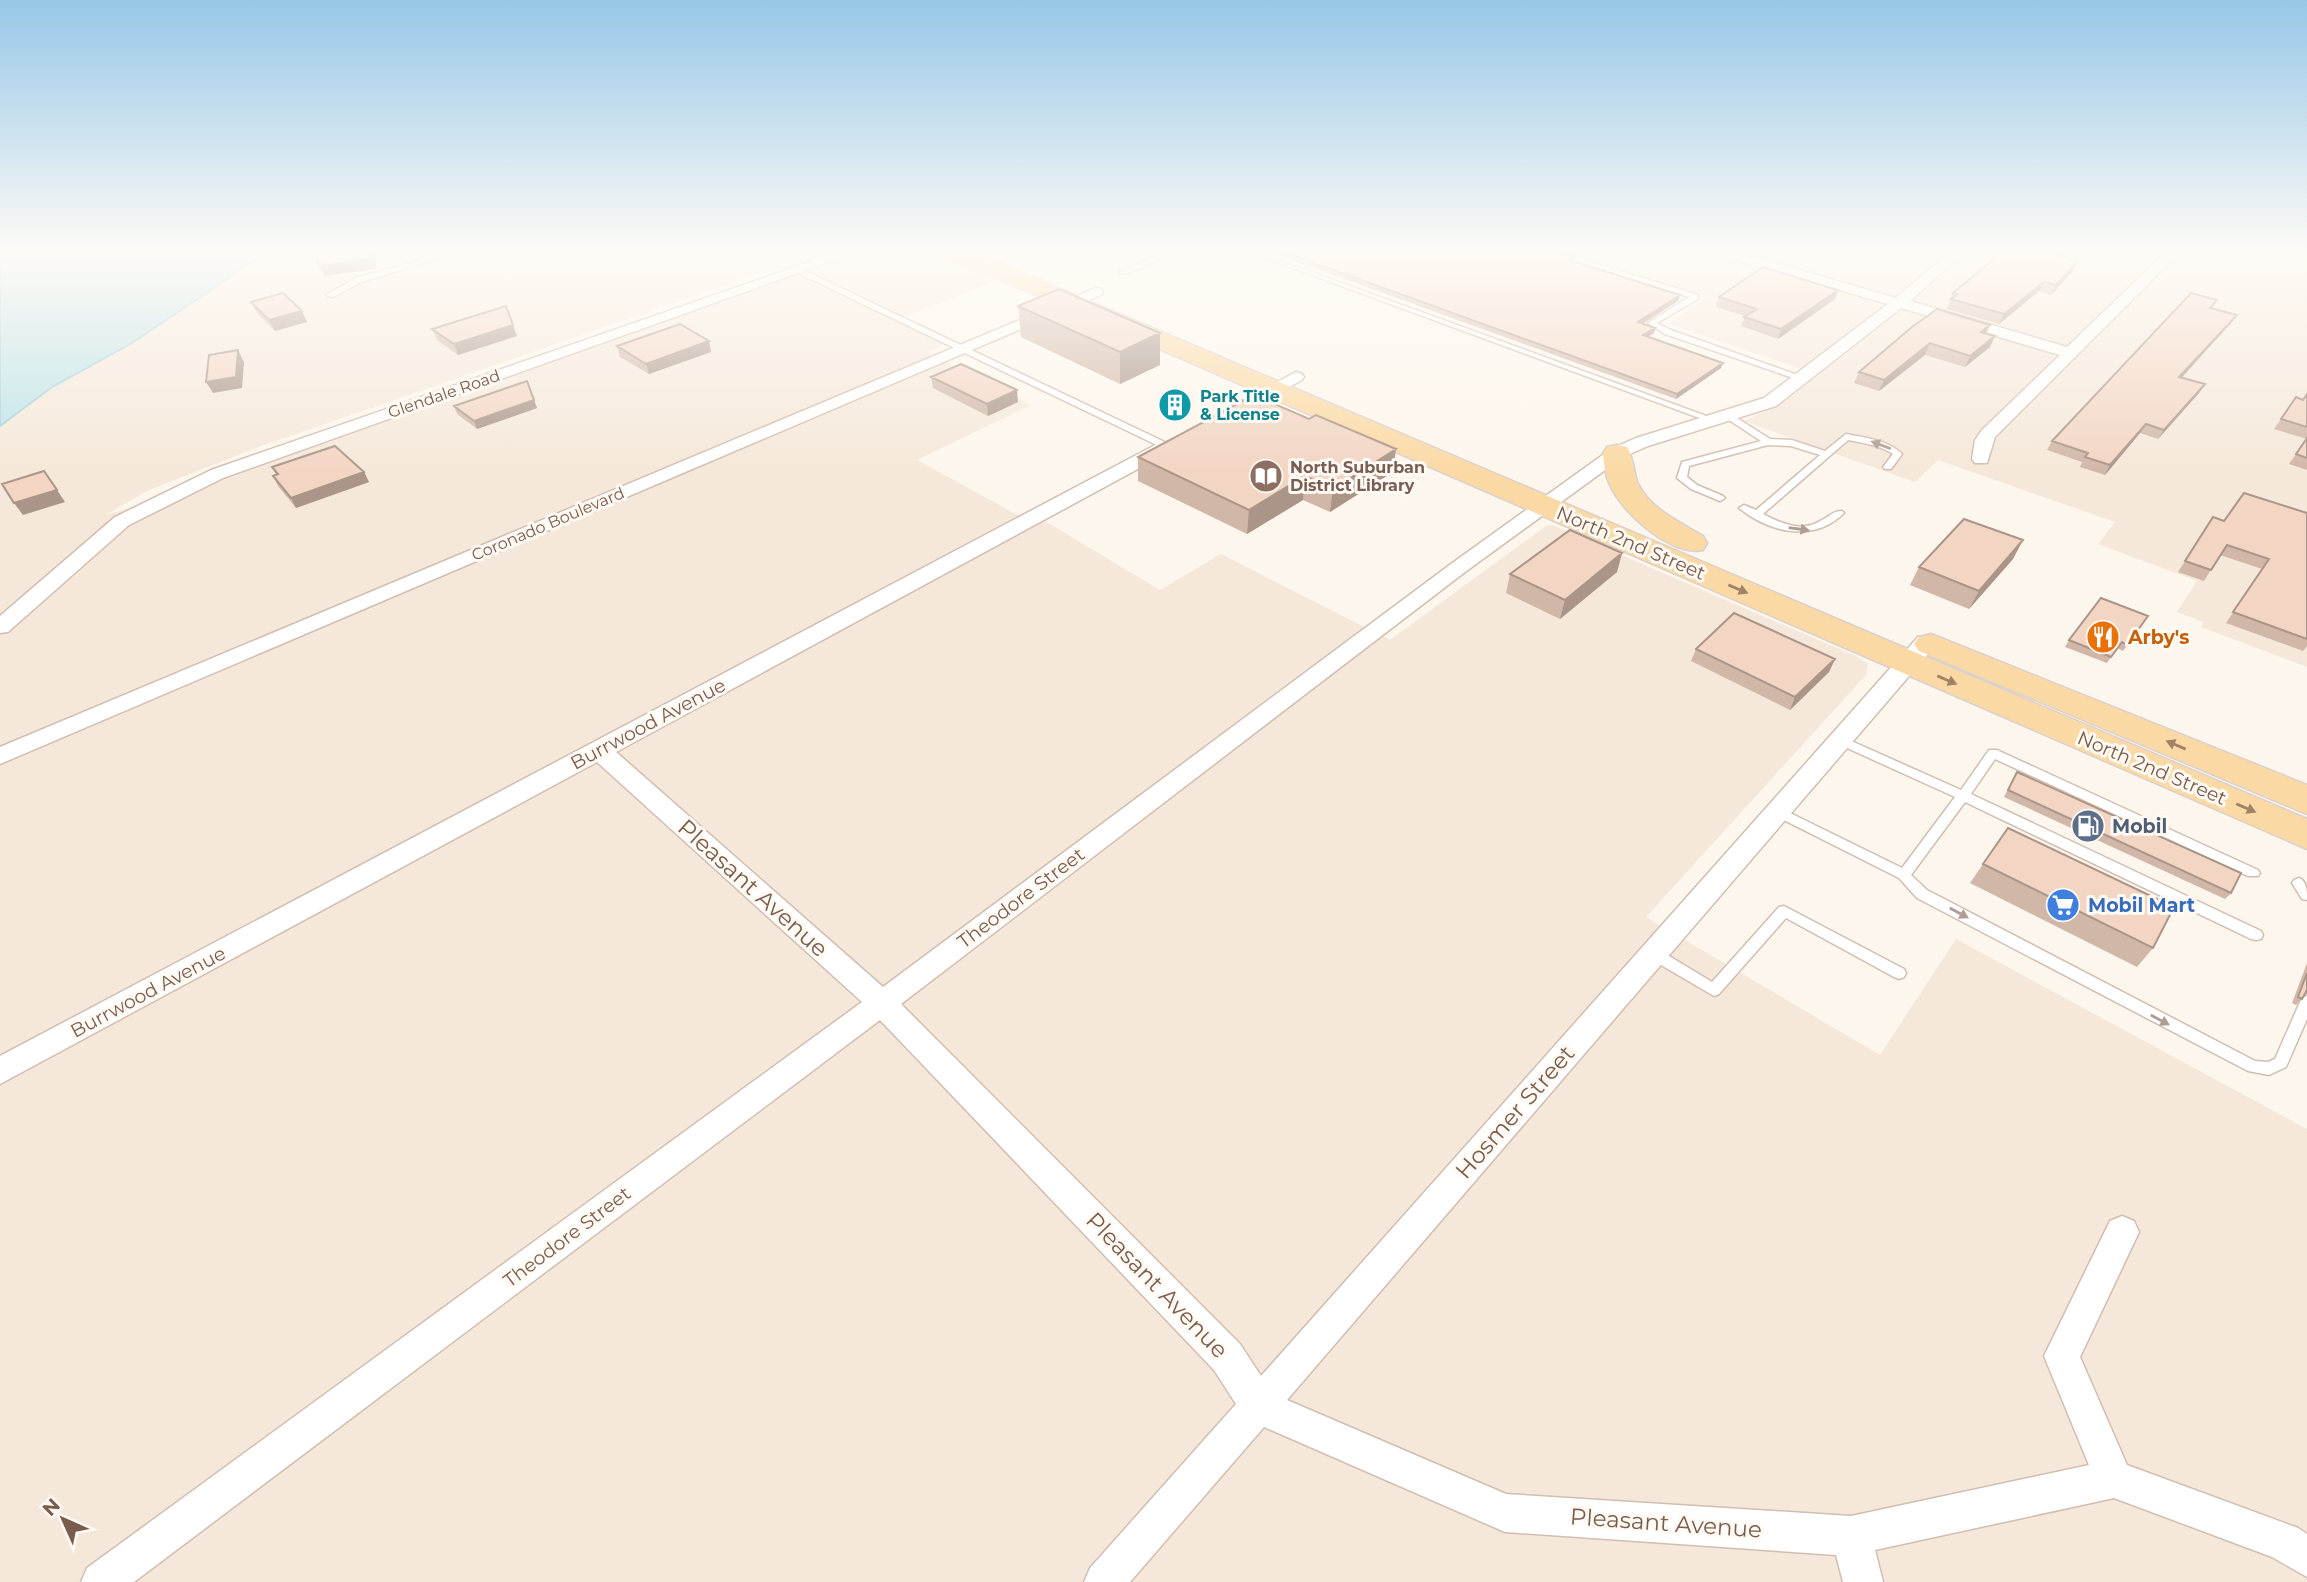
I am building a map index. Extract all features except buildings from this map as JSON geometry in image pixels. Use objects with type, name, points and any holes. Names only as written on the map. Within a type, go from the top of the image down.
[{"type":"main road","name":"North 2nd Street","points":[[1152,326],[1917,652],[2307,800]]},
{"type":"main road","points":[[1617,453],[1621,484],[1658,522],[1692,543]]},
{"type":"main road","name":"North 2nd Street","points":[[1554,499],[1692,543],[1917,652],[2306,830]]},
{"type":"street","name":"Glendale Road","points":[[0,627],[122,522],[217,474],[640,326]]},
{"type":"street","name":"Coronado Boulevard","points":[[0,756],[1016,326]]},
{"type":"street","name":"Theodore Street","points":[[102,1582],[882,1003],[1458,568],[1617,453],[1642,442],[1770,402],[1869,326]]},
{"type":"street","points":[[1976,326],[2071,354]]},
{"type":"street","points":[[1981,459],[1984,440],[1988,434],[2099,326]]},
{"type":"street","points":[[1212,421],[1285,382]]},
{"type":"street","name":"Burrwood Avenue","points":[[0,1071],[1189,434]]},
{"type":"street","name":"Hosmer Street","points":[[1104,1582],[1917,652]]},
{"type":"street","name":"Pleasant Avenue","points":[[599,750],[882,1003],[1227,1357],[1259,1406],[1505,1513],[1851,1536],[2114,1479]]},
{"type":"street","points":[[2122,1232],[2062,1356],[2114,1479],[2284,1542],[2307,1557]]},
{"type":"street","points":[[1851,1536],[1863,1582]]},
{"type":"lane","points":[[917,326],[1166,446]]},
{"type":"lane","points":[[1463,326],[1722,418],[1768,442]]},
{"type":"lane","points":[[1658,326],[1668,332],[1802,378]]},
{"type":"lane","points":[[1757,514],[1846,437],[1890,448],[1898,454],[1888,467]]},
{"type":"lane","points":[[1720,498],[1694,487],[1682,478],[1685,464],[1768,442],[1792,443],[1825,454]]},
{"type":"lane","points":[[1744,508],[1792,529],[1812,531],[1839,513]]},
{"type":"lane","points":[[1840,740],[2256,935]]},
{"type":"lane","points":[[1904,875],[1993,754],[2253,873]]},
{"type":"lane","points":[[1778,812],[1904,875],[1922,894],[2253,1067],[2269,1069],[2281,1063],[2307,1002]]},
{"type":"lane","points":[[2298,883],[2307,895]]},
{"type":"lane","points":[[1654,954],[1714,990],[1784,911],[1899,973]]},
{"type":"shaded area","points":[[157,326],[609,326],[261,446],[147,491],[106,515],[232,477],[652,326],[912,326],[941,341],[943,345],[928,353],[1031,405],[917,460],[1036,525],[1045,521],[1160,590],[1221,554],[1390,640],[1546,526],[1552,525],[1860,658],[1868,664],[1866,675],[1646,917],[1880,1055],[1956,939],[2307,1129],[2307,1582],[0,1582],[0,426],[52,387]]},
{"type":"shaded area","points":[[1673,326],[2307,326],[2307,667],[2201,627],[2203,622],[2177,612],[2197,581],[2098,544],[2115,522],[1938,460],[1915,482],[1744,421],[1779,405],[1819,375]]},
{"type":"water","points":[[0,326],[157,326],[52,387],[0,426]]},
{"type":"place","name":"Park Title & License","points":[[1175,405]]},
{"type":"place","name":"North Suburban District Library","points":[[1266,476]]},
{"type":"place","name":"Arby's","points":[[2103,637]]},
{"type":"place","name":"Mobil","points":[[2088,826]]},
{"type":"place","name":"Mobil Mart","points":[[2063,905]]}]
